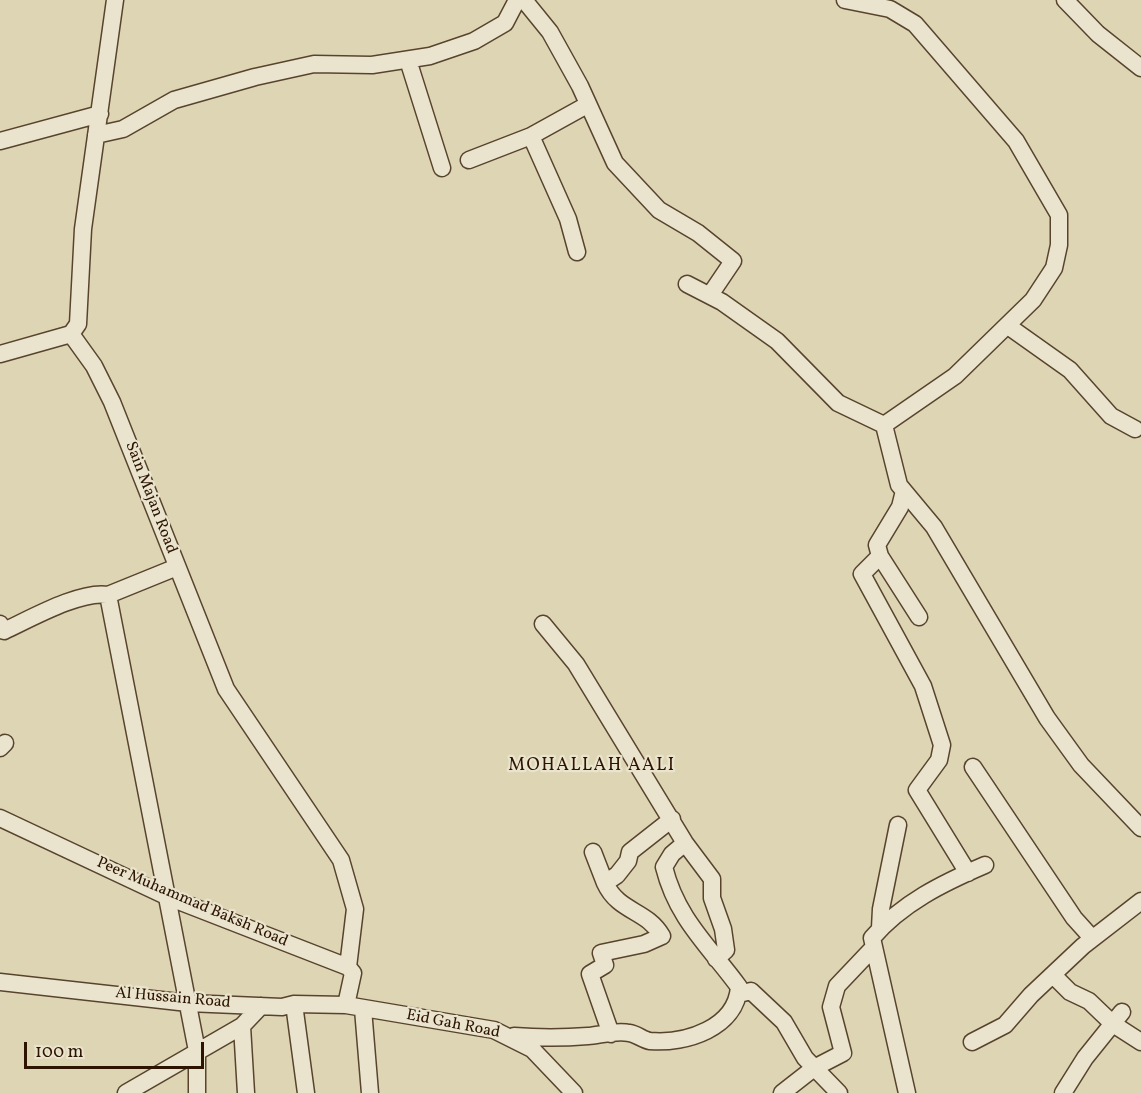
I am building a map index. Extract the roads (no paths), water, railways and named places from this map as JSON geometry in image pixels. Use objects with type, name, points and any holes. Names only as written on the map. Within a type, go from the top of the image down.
[{"type":"street","points":[[0,353],[71,334],[78,324],[83,229],[115,0]]},
{"type":"street","points":[[96,135],[123,129],[174,100],[255,77],[314,64],[372,65],[408,60],[474,41],[505,24],[517,0]]},
{"type":"street","points":[[524,0],[550,32],[580,86],[615,163],[659,210],[698,233],[733,261],[710,295]]},
{"type":"street","points":[[845,0],[890,9],[915,24],[1016,141],[1059,215],[1059,245],[1054,268],[1033,300],[955,376],[884,425]]},
{"type":"street","points":[[1065,0],[1098,34],[1141,68]]},
{"type":"street","points":[[408,60],[442,168]]},
{"type":"street","points":[[469,160],[531,136],[587,105]]},
{"type":"street","points":[[0,141],[100,114]]},
{"type":"street","points":[[531,136],[568,219],[577,252]]},
{"type":"street","points":[[687,284],[710,295],[777,341],[838,403],[884,425]]},
{"type":"street","points":[[1008,326],[1070,370],[1111,416],[1135,429]]},
{"type":"street","name":"Sain Majan Road","points":[[71,334],[94,366],[112,402],[226,688],[341,860],[355,909],[348,967]]},
{"type":"street","points":[[884,425],[898,485],[934,527],[1047,718],[1081,765],[1141,828]]},
{"type":"street","points":[[904,491],[900,507],[877,545],[880,555],[919,617]]},
{"type":"street","points":[[880,555],[862,574],[923,686],[942,745],[939,760],[917,790],[968,873]]},
{"type":"street","points":[[2,630],[98,593],[108,595],[177,567]]},
{"type":"street","points":[[108,595],[197,1051],[197,1093]]},
{"type":"street","points":[[543,624],[576,664],[685,843],[712,879],[712,898],[723,929],[726,950],[716,959]]},
{"type":"street","points":[[973,767],[1074,918],[1092,938]]},
{"type":"street","name":"Peer Muhammad Baksh Road","points":[[0,818],[168,897],[348,967]]},
{"type":"street","points":[[605,883],[617,875],[628,861],[630,852],[672,819]]},
{"type":"street","points":[[880,928],[880,909],[898,825]]},
{"type":"street","points":[[507,1036],[540,1039],[629,1033],[647,1041],[674,1042],[687,1039],[722,1020],[738,999],[739,987],[685,920],[670,891],[664,867],[672,854],[685,843]]},
{"type":"street","points":[[593,852],[613,899],[640,914],[662,936],[644,944],[601,952],[606,965],[590,974],[611,1034]]},
{"type":"street","points":[[907,1093],[872,938],[880,928],[936,886],[985,865]]},
{"type":"street","points":[[972,1042],[1005,1025],[1092,938],[1141,902]]},
{"type":"street","points":[[782,1093],[814,1068],[843,1053],[831,1007],[837,986],[874,947]]},
{"type":"street","points":[[348,967],[353,973],[354,1007],[370,1093]]},
{"type":"street","points":[[1053,975],[1070,992],[1117,1018],[1141,1041]]},
{"type":"street","name":"Al Hussain Road","points":[[0,982],[188,1003],[354,1007]]},
{"type":"street","points":[[739,994],[751,991],[784,1022],[805,1058],[839,1093]]},
{"type":"street","points":[[294,1004],[306,1093]]},
{"type":"street","points":[[126,1093],[243,1026],[261,1006]]},
{"type":"street","name":"Eid Gah Road","points":[[354,1007],[494,1030],[532,1049],[574,1093]]},
{"type":"street","points":[[1063,1093],[1085,1058],[1117,1018]]},
{"type":"street","points":[[243,1026],[246,1093]]},
{"type":"district","name":"MOHALLAH AALI","points":[[592,767]]}]
